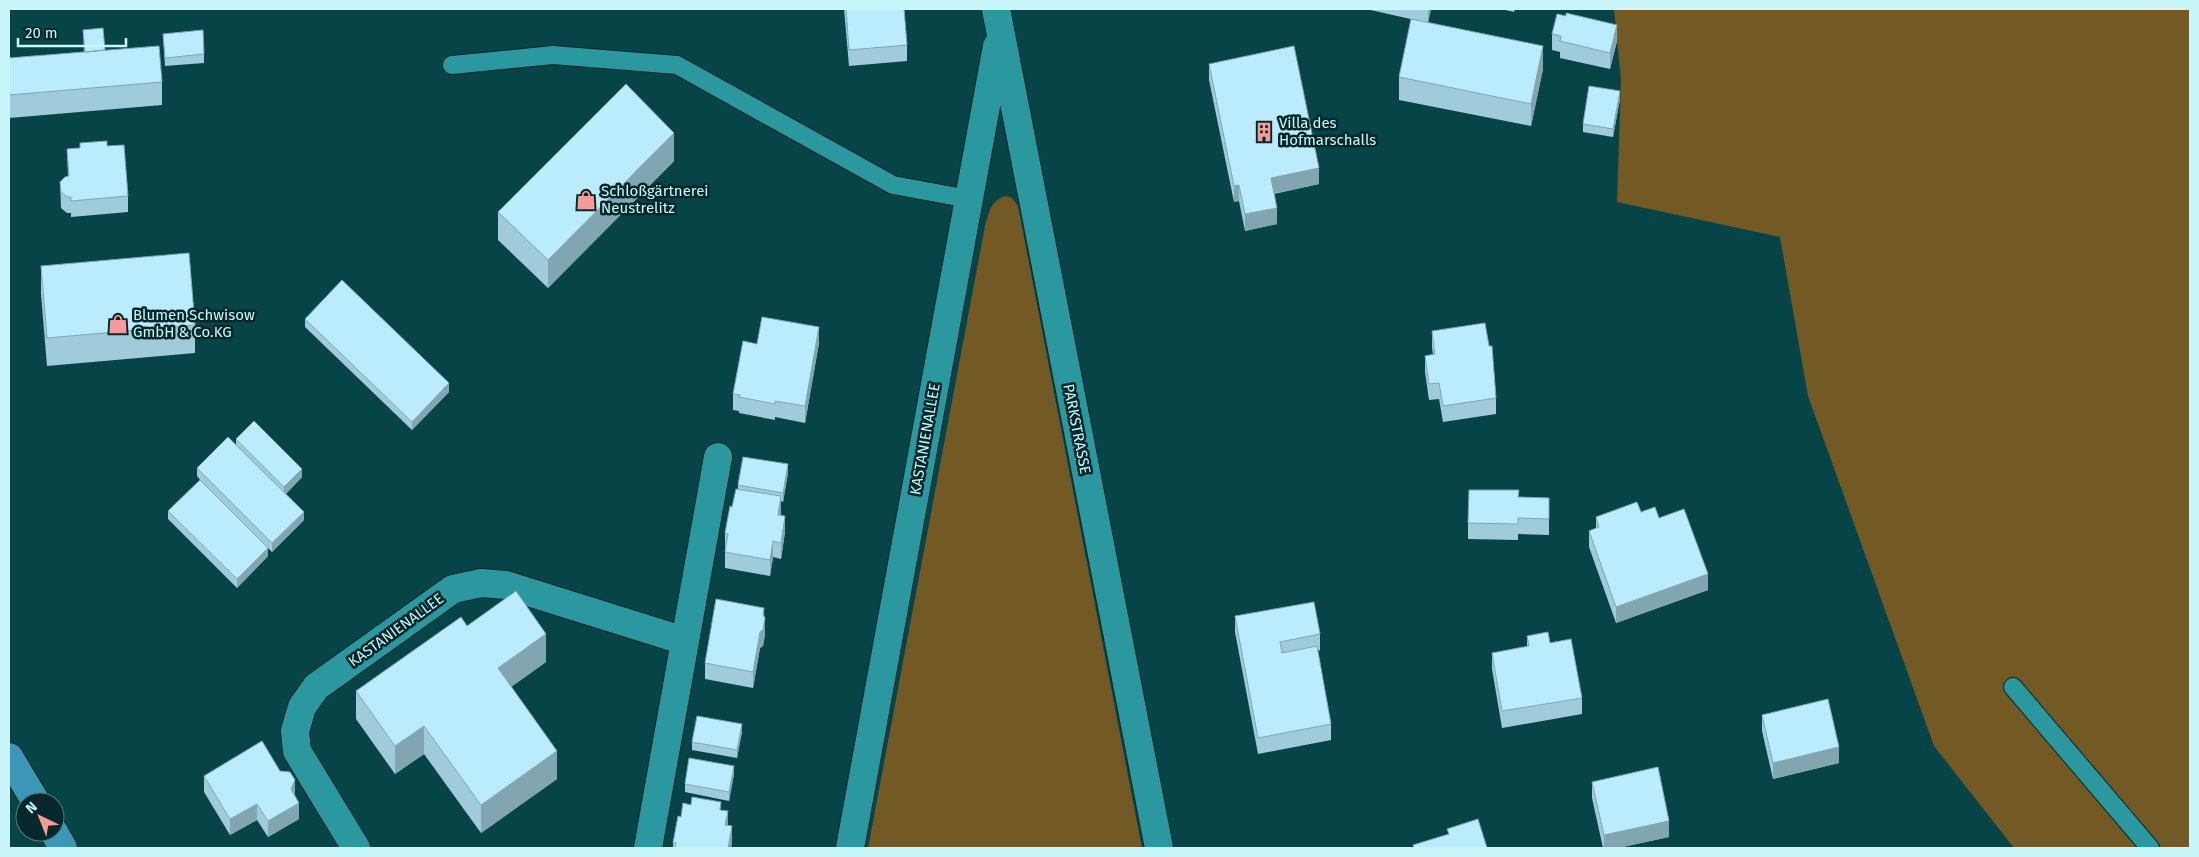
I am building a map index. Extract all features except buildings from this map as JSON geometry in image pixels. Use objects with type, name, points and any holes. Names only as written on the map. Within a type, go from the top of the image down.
[{"type":"main road","points":[[9,757],[30,792]]},
{"type":"street","name":"KASTANIENALLEE","points":[[850,848],[969,200],[998,19]]},
{"type":"street","name":"PARKSTRASSE","points":[[998,19],[1159,848]]},
{"type":"street","points":[[648,848],[718,457]]},
{"type":"street","name":"KASTANIENALLEE","points":[[356,848],[298,751],[295,730],[302,707],[316,688],[452,589],[481,583],[506,585],[685,641]]},
{"type":"lane","points":[[452,66],[552,55],[677,65],[892,185],[969,200]]},
{"type":"lane","points":[[2013,687],[2150,848]]},
{"type":"shaded area","points":[[1614,9],[2190,9],[2190,848],[2014,848],[1934,746],[1808,396],[1780,237],[1617,202],[1621,80]]},
{"type":"shaded area","points":[[1006,196],[1012,198],[1018,206],[1142,848],[868,848],[985,226],[989,211],[997,200]]},
{"type":"place","name":"Villa des Hofmarschalls","points":[[1264,132]]},
{"type":"place","name":"Schloßgärtnerei Neustrelitz","points":[[586,200]]},
{"type":"place","name":"Blumen Schwisow GmbH & Co.KG","points":[[118,324]]}]
